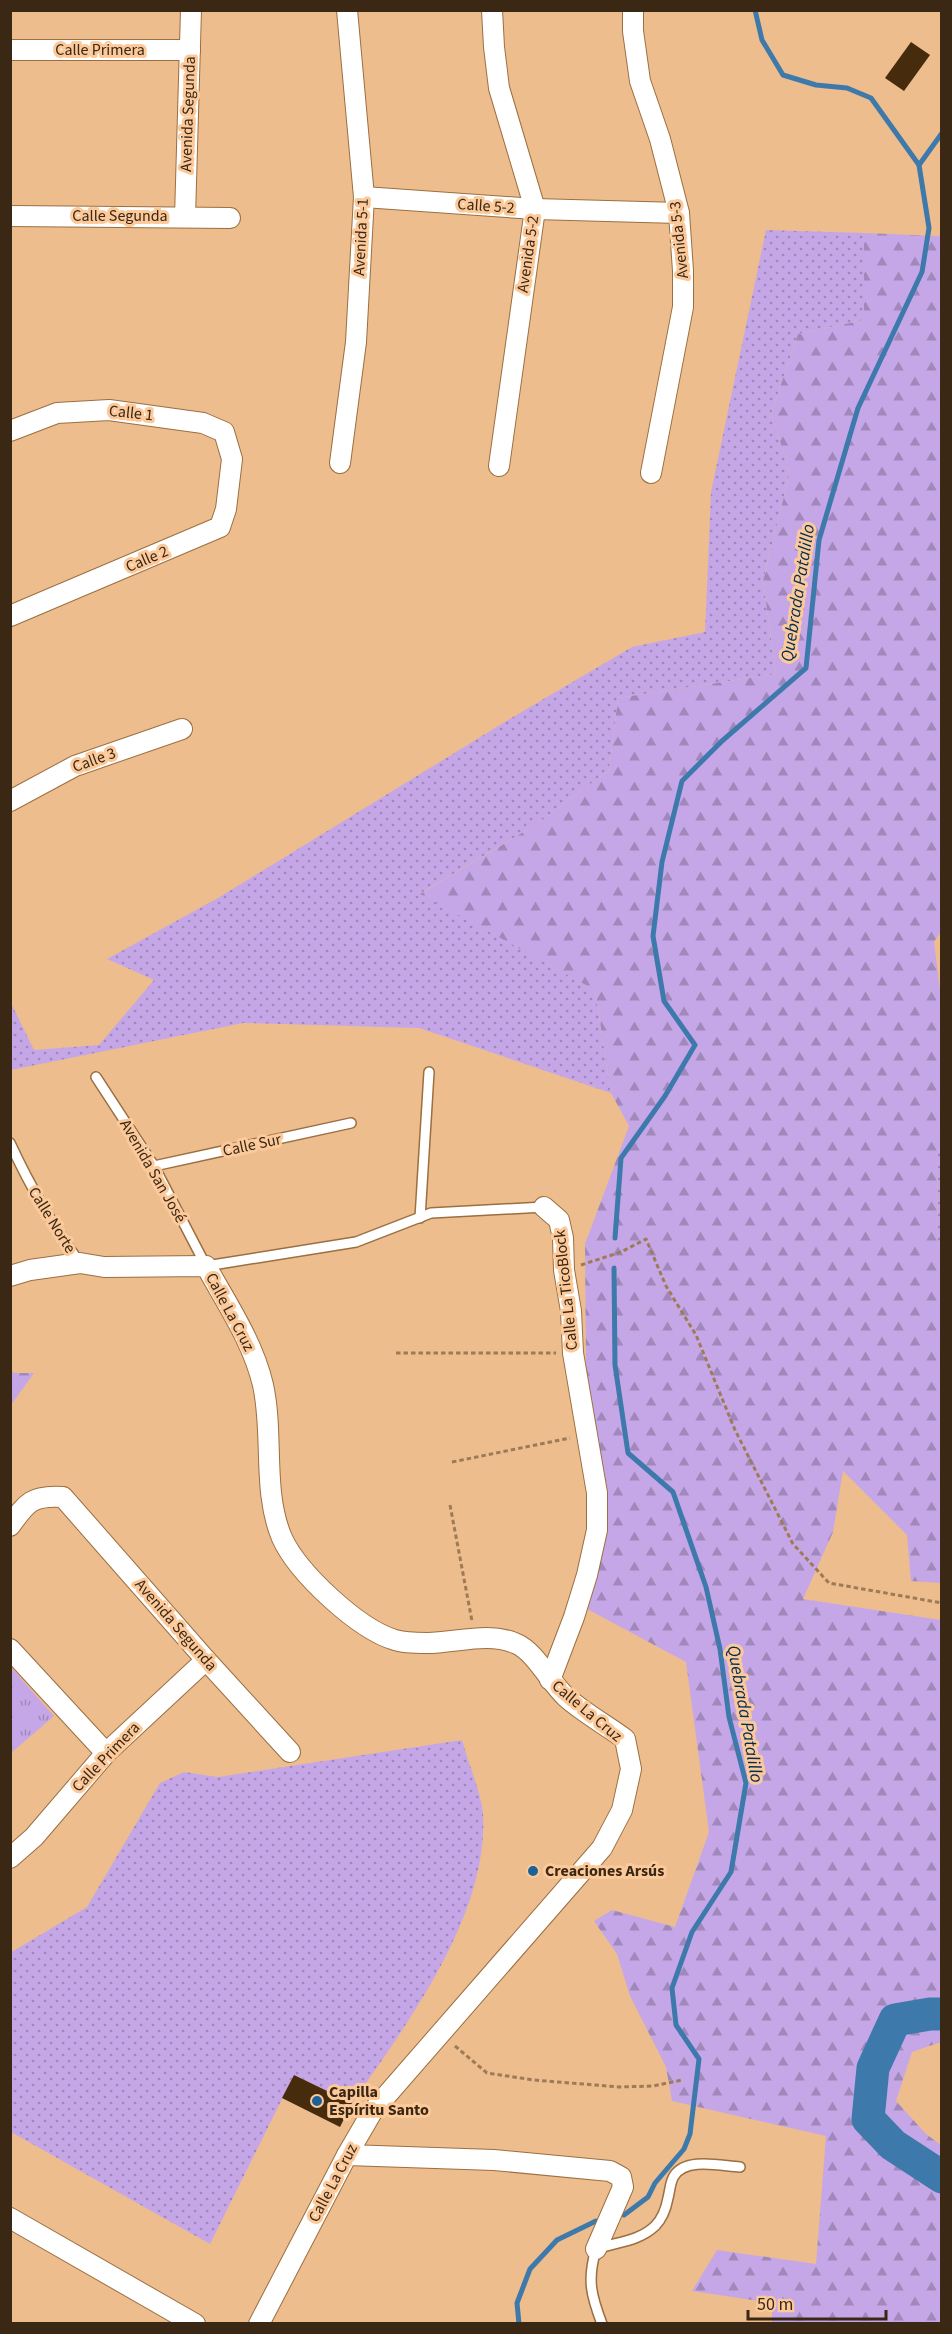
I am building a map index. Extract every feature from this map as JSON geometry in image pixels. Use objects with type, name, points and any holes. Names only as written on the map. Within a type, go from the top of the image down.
[{"type":"street","name":"Avenida Segunda","points":[[185,217],[191,10]]},
{"type":"street","name":"Avenida 5-1","points":[[340,464],[356,342],[364,197],[347,10]]},
{"type":"street","name":"Avenida 5-2","points":[[492,10],[499,88],[535,209],[499,466]]},
{"type":"street","name":"Avenida 5-3","points":[[633,10],[633,31],[640,81],[660,139],[679,213],[683,271],[683,307],[651,473]]},
{"type":"street","name":"Calle Primera","points":[[10,50],[190,50]]},
{"type":"street","name":"Calle 5-2","points":[[364,197],[535,209],[679,213]]},
{"type":"street","name":"Calle Segunda","points":[[10,216],[230,218]]},
{"type":"street","name":"Calle 1","points":[[10,431],[57,413],[109,410],[203,423],[224,432],[232,459]]},
{"type":"street","name":"Calle 2","points":[[10,616],[220,526],[226,509],[232,459]]},
{"type":"street","name":"Calle 3","points":[[10,801],[75,766],[182,729]]},
{"type":"street","name":"Calle La TicoBlock","points":[[544,1207],[559,1220],[563,1238],[573,1353],[585,1435],[597,1493],[597,1530],[587,1575],[550,1680]]},
{"type":"street","name":"Calle La Cruz","points":[[10,1276],[30,1270],[80,1263],[104,1267],[206,1266],[254,1359],[263,1385],[273,1505],[282,1539],[299,1566],[334,1601],[362,1623],[395,1640],[426,1643],[476,1639],[506,1640],[519,1645],[532,1654],[550,1680],[568,1698],[626,1739],[631,1769],[622,1810],[602,1848],[372,2112],[346,2155],[259,2324]]},
{"type":"street","name":"Avenida Segunda","points":[[10,1526],[24,1507],[35,1497],[63,1497],[290,1752]]},
{"type":"street","points":[[10,1649],[106,1753]]},
{"type":"street","name":"Calle Primera","points":[[10,1858],[34,1837],[106,1753],[206,1660]]},
{"type":"street","points":[[346,2155],[494,2160],[610,2171],[621,2177],[623,2187],[596,2249]]},
{"type":"street","points":[[10,2218],[195,2324]]},
{"type":"lane","points":[[420,1218],[429,1072]]},
{"type":"lane","name":"Avenida San José","points":[[96,1077],[153,1166],[206,1266]]},
{"type":"lane","name":"Calle Sur","points":[[153,1166],[351,1124]]},
{"type":"lane","name":"Calle Norte","points":[[10,1143],[31,1188],[58,1233],[80,1263]]},
{"type":"lane","name":"Calle La TicoBlock","points":[[206,1266],[356,1242],[432,1213],[544,1207]]},
{"type":"lane","points":[[602,2324],[591,2291],[590,2269],[596,2249],[626,2242],[645,2234],[655,2226],[663,2217],[674,2176],[682,2168],[698,2165],[740,2167]]},
{"type":"path","points":[[564,1270],[621,1252],[646,1239],[666,1286],[696,1335],[735,1430],[793,1544],[829,1583],[942,1603]]},
{"type":"path","points":[[396,1353],[573,1353]]},
{"type":"path","points":[[452,1462],[585,1435]]},
{"type":"path","points":[[450,1505],[476,1639]]},
{"type":"path","points":[[440,2032],[487,2073],[534,2080],[619,2087],[653,2086],[682,2080]]},
{"type":"green space","points":[[766,230],[864,233],[864,320],[798,334],[771,414],[790,472],[763,581],[776,674],[618,698],[609,770],[537,824],[421,893],[595,990],[611,1093],[419,1028],[243,1023],[11,1070],[10,1001],[34,1050],[99,1045],[154,980],[107,959],[218,898],[513,717],[632,647],[705,632],[711,492]]},
{"type":"green space","points":[[941,231],[942,930],[934,942],[942,1006],[942,1130],[938,1153],[937,1249],[942,1249],[941,1583],[911,1581],[907,1535],[843,1471],[833,1532],[803,1599],[941,1620],[941,2042],[912,2052],[896,2101],[926,2134],[941,2145],[941,2323],[772,2323],[772,2303],[692,2291],[717,2250],[816,2264],[826,2136],[672,2101],[666,2067],[630,1996],[617,1954],[594,1921],[612,1910],[675,1927],[709,1832],[686,1662],[587,1609],[608,1530],[586,1364],[585,1244],[629,1126],[611,1093],[595,990],[420,894],[537,824],[609,770],[618,698],[776,674],[763,581],[790,472],[771,414],[798,334],[864,320],[864,233],[939,236]]},
{"type":"green space","points":[[941,1130],[942,1249],[937,1250],[938,1153]]},
{"type":"green space","points":[[11,1370],[14,1373],[34,1373],[11,1405]]},
{"type":"green space","points":[[10,1666],[54,1716],[11,1753],[10,1753]]},
{"type":"green space","points":[[462,1740],[482,1806],[481,1852],[473,1891],[459,1929],[440,1967],[397,2039],[352,2103],[294,2075],[210,2244],[11,2132],[10,1953],[87,1907],[160,1783],[184,1772],[218,1777]]},
{"type":"building","points":[[911,42],[930,55],[904,91],[885,78]]},
{"type":"building","name":"Capilla Espíritu Santo","points":[[294,2075],[352,2103],[340,2127],[282,2098]]},
{"type":"waterway","name":"Quebrada Patalillo","points":[[615,1238],[621,1158],[665,1096],[695,1045],[664,1001],[653,936],[662,862],[682,781],[722,741],[806,668],[819,540],[858,408],[922,272],[929,228],[919,165],[871,98],[847,88],[816,85],[783,75],[762,40],[755,10]]},
{"type":"waterway","points":[[919,165],[942,133]]},
{"type":"waterway","name":"Quebrada Patalillo","points":[[614,1268],[615,1365],[628,1453],[673,1492],[706,1587],[720,1649],[729,1717],[746,1783],[731,1872],[692,1932],[672,1988],[676,2025],[699,2059],[690,2134],[684,2149],[655,2183],[648,2197],[624,2215]]},
{"type":"waterway","points":[[942,2014],[895,2020],[873,2068],[868,2119],[893,2145],[942,2177]]},
{"type":"waterway","name":"Quebrada Patalillo","points":[[519,2324],[517,2303],[530,2269],[557,2240],[596,2221]]},
{"type":"place","name":"Creaciones Arsús","points":[[533,1871]]},
{"type":"place","name":"Capilla Espíritu Santo","points":[[317,2101]]}]
